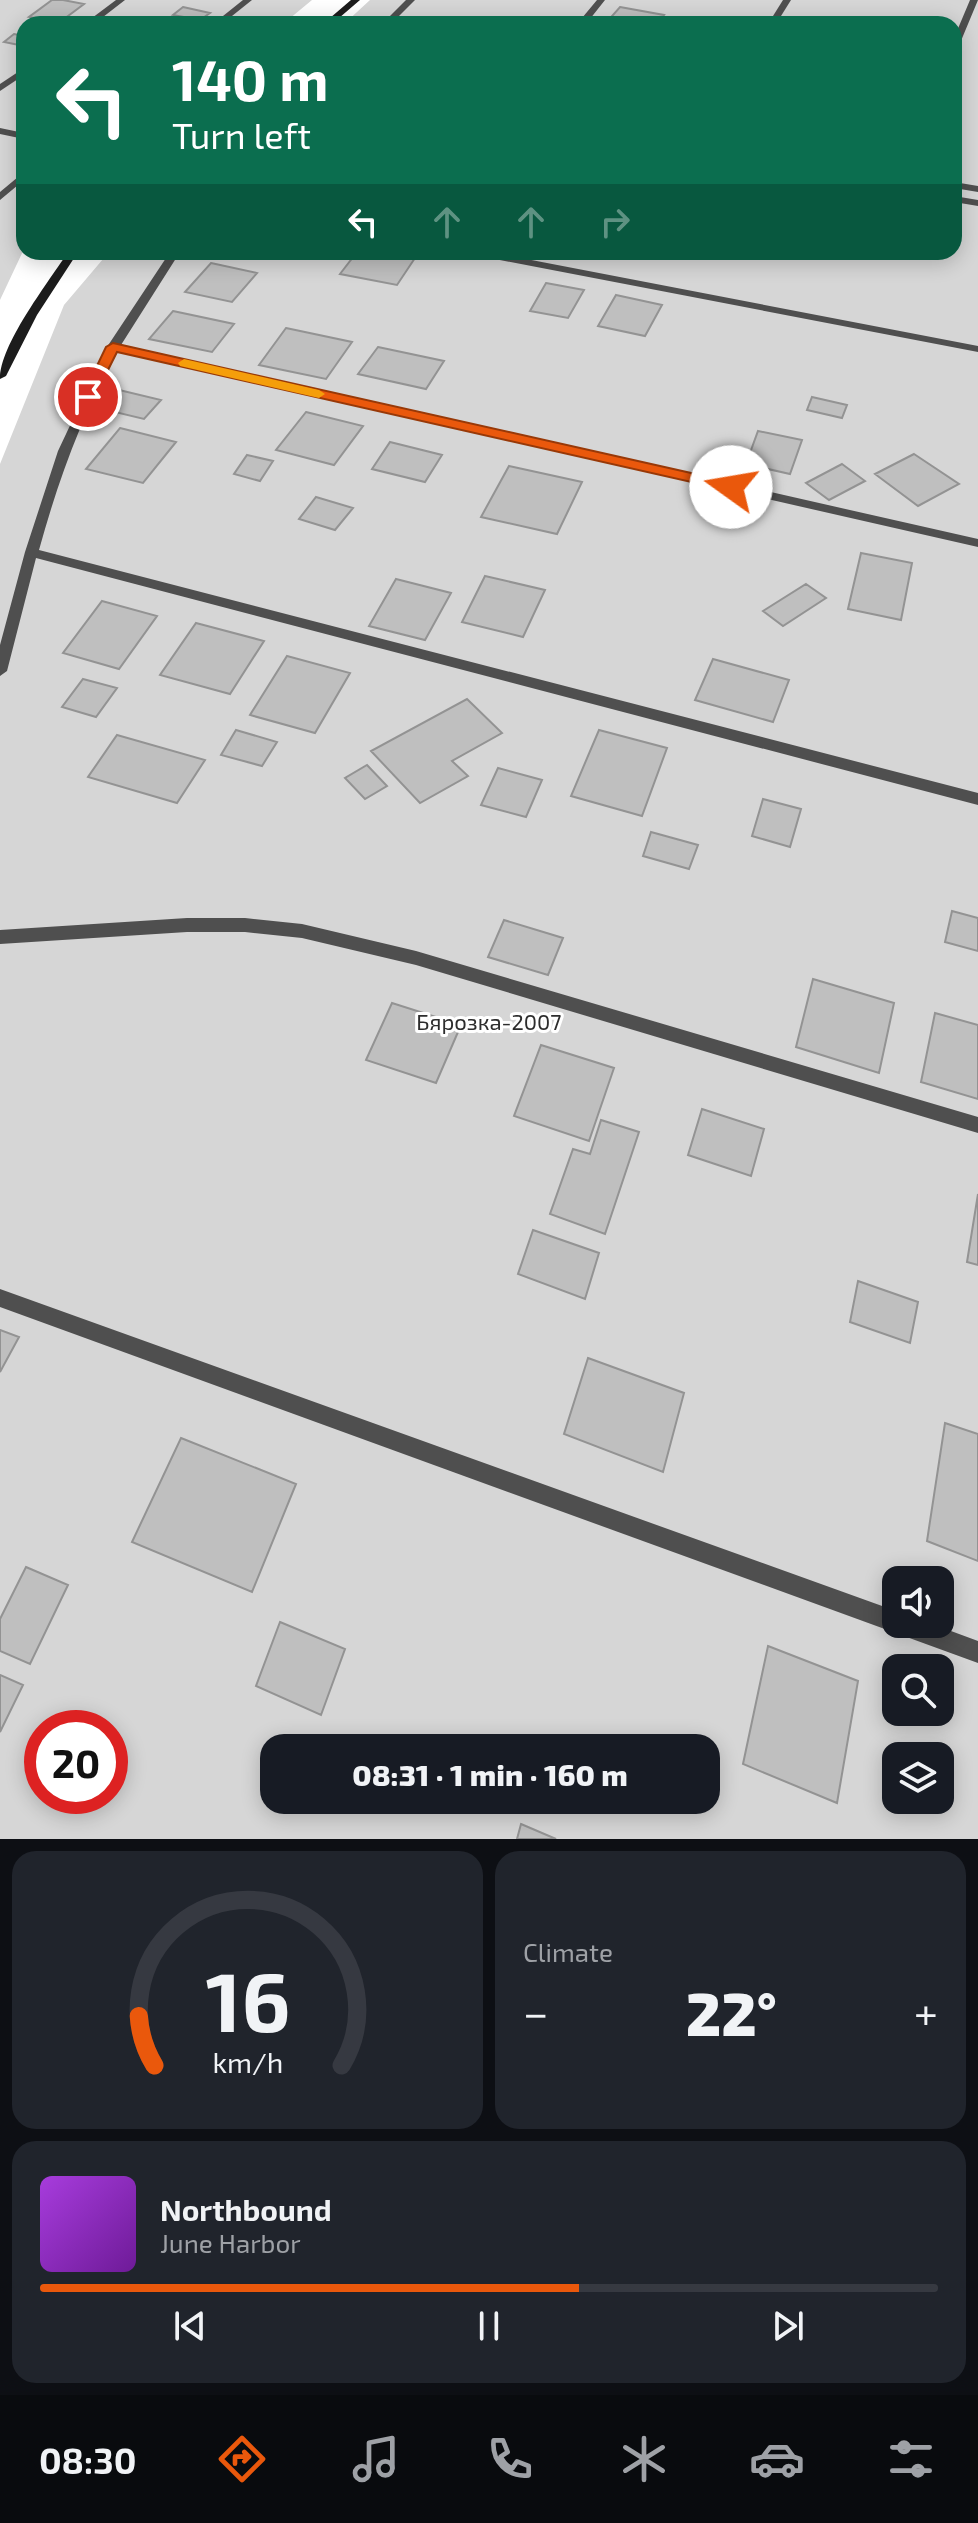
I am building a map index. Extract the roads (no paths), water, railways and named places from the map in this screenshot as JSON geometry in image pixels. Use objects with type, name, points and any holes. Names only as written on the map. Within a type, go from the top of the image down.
[{"type":"street","points":[[337,16],[356,0]]},
{"type":"street","points":[[0,376],[32,315],[68,260]]},
{"type":"lane","points":[[99,16],[121,0]]},
{"type":"lane","points":[[227,16],[248,0]]},
{"type":"lane","points":[[394,16],[411,0]]},
{"type":"lane","points":[[588,16],[601,0]]},
{"type":"lane","points":[[962,29],[974,0]]},
{"type":"lane","points":[[0,197],[16,182]]},
{"type":"lane","points":[[0,671],[31,552],[76,422],[113,347],[170,260]]},
{"type":"lane","points":[[516,260],[978,349]]},
{"type":"lane","points":[[113,347],[978,543]]},
{"type":"lane","points":[[31,552],[978,799]]},
{"type":"lane","points":[[0,937],[187,925],[245,925],[316,933],[416,958],[978,1125]]},
{"type":"lane","points":[[0,1298],[882,1617]]},
{"type":"lane","points":[[940,1638],[978,1652]]},
{"type":"park label","name":"Бярозка-2007","points":[[489,1022]]}]
